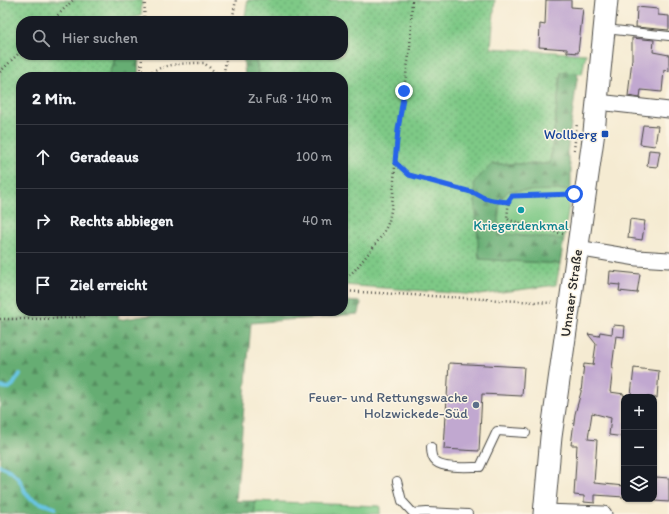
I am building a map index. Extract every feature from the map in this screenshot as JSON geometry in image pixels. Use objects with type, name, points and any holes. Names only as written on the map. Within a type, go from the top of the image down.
[{"type":"main road","name":"Unnaer Straße","points":[[544,513],[551,437],[570,305],[573,242],[598,102],[607,0]]},
{"type":"street","points":[[598,102],[669,110]]},
{"type":"street","points":[[573,242],[637,258],[669,260]]},
{"type":"street","points":[[544,513],[604,514]]},
{"type":"lane","points":[[605,29],[669,36]]},
{"type":"lane","points":[[431,448],[431,453],[435,462],[444,466],[480,467],[496,431],[526,433]]},
{"type":"lane","points":[[396,481],[402,501],[413,513],[427,512],[468,514]]},
{"type":"path","points":[[57,16],[73,0]]},
{"type":"path","points":[[144,16],[145,0]]},
{"type":"path","points":[[233,16],[236,0]]},
{"type":"path","points":[[348,276],[354,271],[372,249],[383,234],[389,221],[392,205],[398,130],[410,48],[412,0]]},
{"type":"path","points":[[0,72],[16,56]]},
{"type":"path","points":[[141,72],[142,60]]},
{"type":"path","points":[[223,72],[226,60]]},
{"type":"path","points":[[150,72],[155,69],[178,63],[204,63],[216,72]]},
{"type":"path","points":[[395,162],[409,175],[475,193],[491,201],[509,202]]},
{"type":"path","points":[[573,242],[507,218],[509,200],[512,196],[574,194]]},
{"type":"path","points":[[348,291],[570,305]]},
{"type":"path","points":[[0,319],[95,316]]},
{"type":"green space","points":[[0,0],[142,0],[141,16],[16,16],[16,60],[115,60],[111,72],[16,72],[16,316],[50,316],[0,321]]},
{"type":"green space","points":[[248,0],[495,0],[491,48],[586,54],[582,74],[561,72],[550,164],[492,164],[479,259],[560,264],[556,285],[479,295],[348,285],[348,72],[258,72],[256,60],[348,60],[348,16],[245,16]]},
{"type":"green space","points":[[115,60],[139,60],[138,72],[111,72]]},
{"type":"green space","points":[[243,60],[256,60],[258,72],[245,72]]},
{"type":"green space","points":[[561,72],[578,73],[567,153],[571,169],[571,190],[508,191],[500,201],[498,223],[507,234],[564,239],[560,264],[479,259],[474,182],[492,164],[550,164]]},
{"type":"green space","points":[[571,190],[564,239],[506,234],[498,223],[500,201],[508,191]]},
{"type":"green space","points":[[348,301],[361,302],[359,314],[348,315]]},
{"type":"green space","points":[[50,316],[118,316],[118,320],[143,316],[335,316],[251,323],[236,501],[255,501],[255,514],[0,514],[0,321]]},
{"type":"green space","points":[[255,501],[380,506],[380,514],[255,514]]},
{"type":"building","points":[[546,0],[571,0],[571,7],[583,8],[578,53],[567,52],[567,49],[539,47],[540,24],[545,25]]},
{"type":"building","points":[[637,7],[658,9],[658,15],[669,16],[669,30],[636,27]]},
{"type":"building","points":[[632,38],[654,40],[653,52],[669,55],[669,71],[664,70],[662,92],[641,90],[640,98],[628,96],[632,59]]},
{"type":"building","points":[[643,125],[658,126],[655,146],[640,144]]},
{"type":"building","points":[[649,150],[660,151],[657,167],[647,166]]},
{"type":"building","points":[[630,219],[645,221],[642,240],[628,238]]},
{"type":"building","points":[[610,271],[640,274],[637,293],[619,291],[620,285],[609,284]]},
{"type":"building","points":[[613,325],[625,326],[624,337],[616,336],[610,392],[624,394],[621,394],[621,437],[609,435],[611,418],[592,413],[588,439],[597,440],[594,483],[621,486],[621,497],[595,495],[595,503],[584,502],[584,496],[574,495],[577,445],[571,445],[575,414],[581,392],[584,364],[593,365],[596,344],[588,334],[599,336],[600,332],[612,334]]},
{"type":"building","points":[[449,363],[524,367],[522,396],[482,394],[479,451],[444,449]]},
{"type":"building","points":[[634,368],[659,371],[657,398],[657,394],[631,394]]},
{"type":"building","points":[[657,477],[669,478],[669,502],[657,501]]},
{"type":"waterway","points":[[0,387],[9,388],[13,385],[20,374]]},
{"type":"waterway","points":[[0,466],[9,470],[16,476],[29,497],[55,508]]},
{"type":"place","name":"Wollberg","points":[[605,134]]},
{"type":"place","name":"Kriegerdenkmal","points":[[521,210]]},
{"type":"place","name":"Feuer- und Rettungswache Holzwickede-Süd","points":[[476,405]]},
{"type":"route","points":[[404,91],[395,162],[409,175],[475,193],[491,201],[509,202],[512,196],[574,194]]}]
